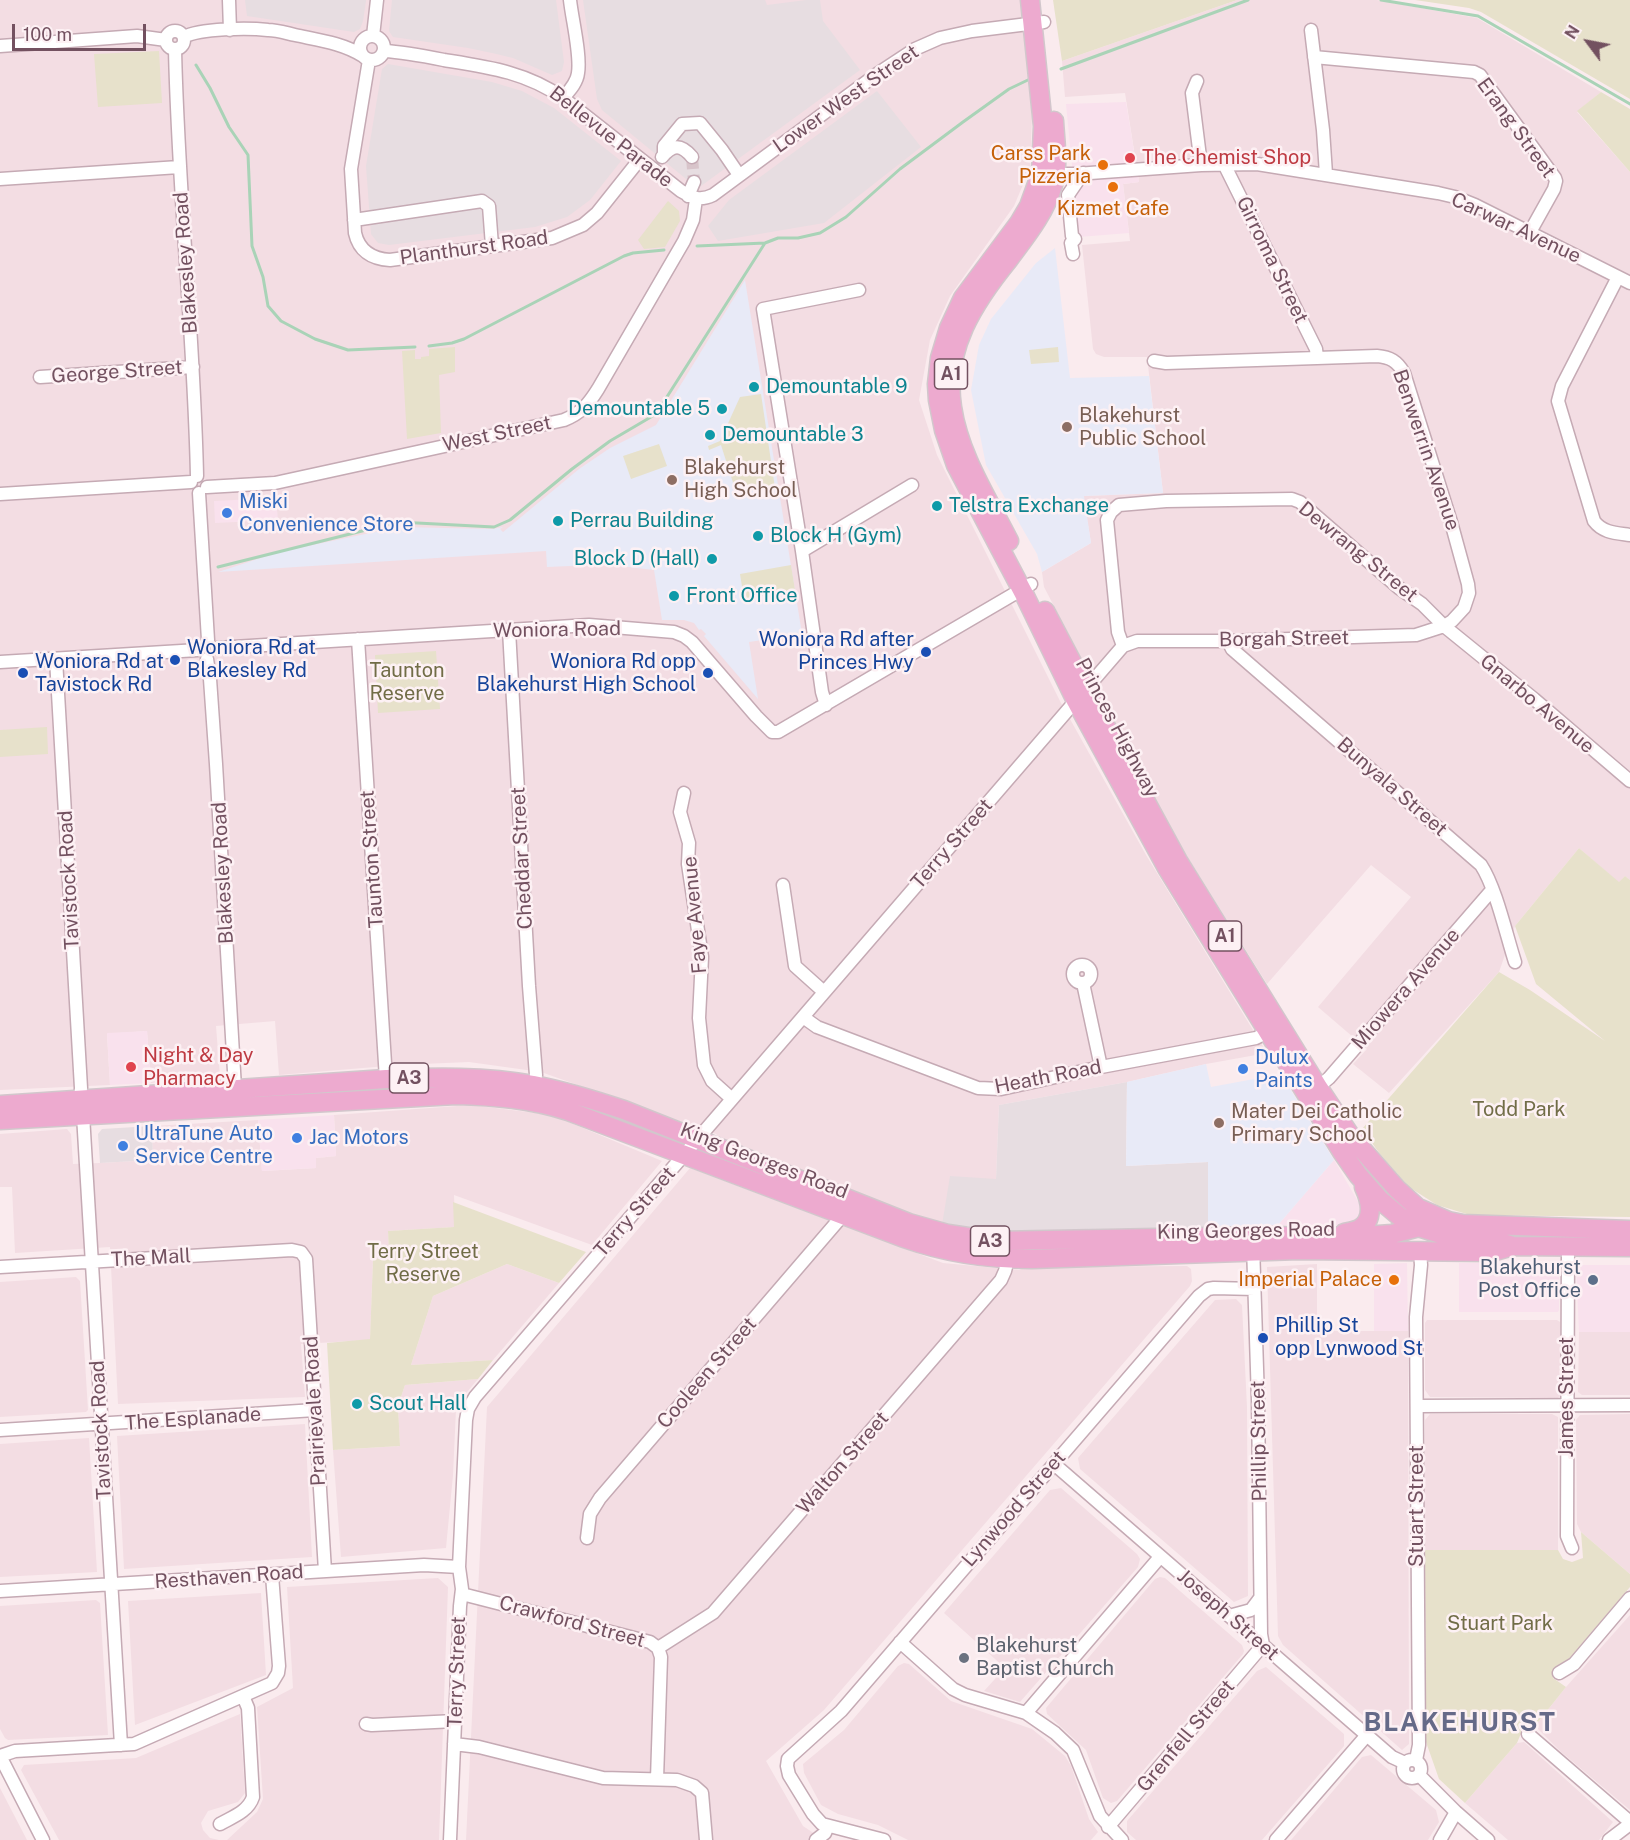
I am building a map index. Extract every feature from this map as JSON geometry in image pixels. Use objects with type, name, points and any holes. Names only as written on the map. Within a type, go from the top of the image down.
[{"type":"highway","name":"Princes Highway","points":[[1030,0],[1038,23],[1053,101],[1048,197],[1033,226],[988,285],[968,317],[954,354],[951,379],[953,412],[962,445],[1026,586],[1081,695],[1358,1175],[1380,1200],[1399,1216],[1418,1227],[1447,1236],[1491,1239],[1513,1246],[1630,1247]]},
{"type":"highway","name":"Princes Highway","points":[[1038,23],[1041,0]]},
{"type":"highway","name":"Princes Highway","points":[[1274,1029],[1318,1087],[1357,1145],[1397,1189],[1418,1208],[1448,1221],[1463,1224],[1630,1230]]},
{"type":"highway","name":"King Georges Road","points":[[0,1120],[81,1108],[104,1097],[386,1079],[467,1077],[535,1085],[582,1096],[624,1110],[909,1223],[948,1234],[983,1240],[1253,1245],[1299,1250],[1492,1252],[1513,1246]]},
{"type":"highway","points":[[206,1108],[231,1095],[235,1088],[248,1098],[274,1097],[288,1104]]},
{"type":"highway","name":"King Georges Road","points":[[0,1105],[81,1108],[236,1108],[456,1095],[525,1100],[568,1111],[924,1245],[968,1255],[1008,1259],[1253,1245],[1334,1236],[1392,1234],[1448,1221]]},
{"type":"highway","points":[[1334,1236],[1359,1229],[1368,1218],[1371,1205],[1358,1175]]},
{"type":"highway","points":[[1418,1208],[1420,1251]]},
{"type":"street","points":[[229,0],[230,30]]},
{"type":"street","points":[[366,58],[360,47],[369,38],[377,0]]},
{"type":"street","points":[[563,98],[578,75],[570,0]]},
{"type":"street","name":"Lower West Street","points":[[692,197],[703,199],[713,195],[877,74],[915,49],[940,38],[1038,23]]},
{"type":"street","points":[[184,37],[191,33],[268,30],[327,42],[348,48],[366,58],[378,59],[384,51],[382,41],[369,38],[327,42]]},
{"type":"street","points":[[1311,30],[1326,174]]},
{"type":"street","points":[[174,31],[180,32],[184,37],[183,46],[176,50],[168,45],[166,40],[168,34],[174,31]]},
{"type":"street","points":[[0,46],[137,36],[166,40]]},
{"type":"street","name":"Blakesley Road","points":[[176,50],[179,167],[193,367],[194,479]]},
{"type":"street","name":"Bellevue Parade","points":[[384,51],[502,69],[526,77],[563,98],[692,197]]},
{"type":"street","name":"Erang Street","points":[[1314,57],[1474,72],[1480,75],[1556,181],[1554,189],[1530,232]]},
{"type":"street","name":"Planthurst Road","points":[[366,58],[351,169],[355,233],[360,246],[369,254],[382,260],[552,238],[583,225],[597,213],[640,159]]},
{"type":"street","points":[[1197,81],[1192,93],[1201,165]]},
{"type":"street","points":[[664,155],[664,146],[682,124],[700,123],[739,176]]},
{"type":"street","points":[[653,169],[670,148],[676,147],[692,157]]},
{"type":"street","name":"Carwar Avenue","points":[[1048,174],[1224,164],[1263,165],[1455,197],[1630,283]]},
{"type":"street","name":"Girroma Street","points":[[1224,164],[1317,349],[1317,358]]},
{"type":"street","points":[[0,178],[179,167]]},
{"type":"street","points":[[1073,254],[1071,243],[1075,239],[1072,236],[1068,195],[1083,173]]},
{"type":"street","name":"West Street","points":[[203,490],[275,483],[564,420],[581,411],[593,397],[684,241],[693,220],[694,182]]},
{"type":"street","points":[[354,219],[482,201],[489,206],[492,246]]},
{"type":"street","points":[[1618,277],[1562,386],[1558,401],[1594,521],[1600,528],[1609,532],[1630,535]]},
{"type":"street","points":[[826,705],[822,692],[763,309],[858,290]]},
{"type":"street","name":"Benwerrin Avenue","points":[[1154,361],[1167,363],[1383,356],[1397,362],[1404,373],[1468,584],[1469,593],[1464,608],[1459,615],[1444,626]]},
{"type":"street","name":"George Street","points":[[40,377],[193,367]]},
{"type":"street","points":[[0,494],[205,478],[203,490],[212,644],[202,642],[203,654],[0,662]]},
{"type":"street","points":[[802,551],[912,485]]},
{"type":"street","name":"Dewrang Street","points":[[1123,646],[1118,632],[1107,520],[1111,512],[1119,505],[1177,501],[1292,499],[1300,502],[1399,588],[1422,604],[1444,626]]},
{"type":"street","name":"Woniora Road","points":[[212,644],[358,639],[589,626],[679,633],[692,642],[772,732],[783,730],[1026,586]]},
{"type":"street","name":"Borgah Street","points":[[1123,646],[1137,641],[1416,635],[1444,626]]},
{"type":"street","name":"Gnarbo Avenue","points":[[1444,626],[1630,781]]},
{"type":"street","name":"Cheddar Street","points":[[509,630],[535,1085]]},
{"type":"street","name":"Taunton Street","points":[[358,639],[386,1079]]},
{"type":"street","name":"Bunyala Street","points":[[1228,640],[1232,649],[1481,865],[1486,872],[1515,962]]},
{"type":"street","name":"Terry Street","points":[[450,1840],[462,1594],[459,1567],[466,1420],[470,1404],[1123,646]]},
{"type":"street","name":"Blakesley Road","points":[[203,654],[210,679],[235,1088]]},
{"type":"street","name":"Tavistock Road","points":[[56,659],[81,1108],[121,1745]]},
{"type":"street","name":"Faye Avenue","points":[[684,793],[680,812],[689,843],[688,864],[702,957],[699,1018],[704,1065],[712,1081],[732,1099]]},
{"type":"street","points":[[783,885],[795,966],[824,992]]},
{"type":"street","name":"Miowera Avenue","points":[[1318,1087],[1329,1078],[1492,890]]},
{"type":"street","points":[[1083,983],[1101,1067]]},
{"type":"street","name":"Heath Road","points":[[803,1017],[817,1027],[986,1090],[1001,1089],[1101,1067],[1256,1038],[1274,1029]]},
{"type":"street","name":"Cooleen Street","points":[[587,1538],[590,1514],[600,1498],[843,1215]]},
{"type":"street","name":"Phillip Street","points":[[1253,1245],[1258,1400],[1260,1599],[1263,1645]]},
{"type":"street","name":"James Street","points":[[1568,1246],[1567,1536],[1572,1548]]},
{"type":"street","name":"The Mall","points":[[0,1267],[292,1250],[301,1252]]},
{"type":"street","name":"Stuart Street","points":[[1420,1251],[1421,1265],[1416,1317],[1419,1745],[1410,1762],[1422,1767],[1419,1775],[1456,1812]]},
{"type":"street","name":"Prairievale Road","points":[[301,1252],[306,1259],[325,1571]]},
{"type":"street","name":"Walton Street","points":[[658,1648],[713,1613],[1001,1280],[1008,1259]]},
{"type":"street","name":"Lynwood Street","points":[[828,1826],[822,1824],[813,1814],[789,1775],[787,1762],[792,1754],[834,1718],[1203,1292],[1214,1288],[1255,1289]]},
{"type":"street","points":[[1416,1406],[1630,1405]]},
{"type":"street","name":"The Esplanade","points":[[0,1431],[315,1410]]},
{"type":"street","name":"Joseph Street","points":[[1054,1464],[1392,1757],[1410,1762]]},
{"type":"street","points":[[1026,1713],[1160,1557]]},
{"type":"street","name":"Resthaven Road","points":[[0,1591],[434,1565],[459,1567]]},
{"type":"street","points":[[43,1840],[0,1756],[15,1751],[121,1745],[142,1741],[272,1683],[278,1673],[273,1575]]},
{"type":"street","name":"Crawford Street","points":[[462,1594],[650,1642],[658,1648],[661,1657],[657,1779]]},
{"type":"street","points":[[1559,1673],[1574,1664],[1630,1598]]},
{"type":"street","points":[[1229,1616],[1251,1610],[1260,1599]]},
{"type":"street","points":[[900,1642],[953,1689],[965,1695],[1026,1713],[1055,1732],[1073,1750],[1100,1816],[1122,1840]]},
{"type":"street","name":"Grenfell Street","points":[[1108,1827],[1263,1645]]},
{"type":"street","points":[[220,1824],[244,1810],[251,1804],[253,1797],[248,1708],[243,1696]]},
{"type":"street","points":[[366,1724],[455,1720]]},
{"type":"street","points":[[1528,1734],[1630,1823],[1610,1840]]},
{"type":"street","points":[[1276,1840],[1367,1735]]},
{"type":"street","points":[[454,1744],[479,1747],[603,1778],[677,1780],[701,1791],[706,1840]]},
{"type":"street","points":[[1440,1840],[1456,1812],[1488,1840]]},
{"type":"street","points":[[816,1840],[825,1833],[828,1826],[884,1840]]},
{"type":"shaded area","points":[[0,0],[1021,0],[1032,118],[1030,168],[1014,206],[950,296],[930,340],[919,400],[937,455],[1061,703],[1146,855],[1267,1053],[1127,1082],[999,1105],[996,1179],[942,1225],[820,1179],[720,1138],[716,1134],[541,1072],[469,1062],[279,1075],[275,1021],[216,1026],[220,1077],[151,1083],[147,1031],[107,1034],[110,1085],[0,1090]]},
{"type":"shaded area","points":[[245,0],[366,1],[360,29],[354,32],[247,16]]},
{"type":"shaded area","points":[[392,0],[556,0],[564,62],[562,71],[552,75],[513,58],[468,48],[393,37],[389,31]]},
{"type":"shaded area","points":[[583,0],[765,0],[767,5],[820,0],[823,21],[860,70],[701,186],[691,183],[602,110],[597,99]]},
{"type":"shaded area","points":[[1237,0],[1377,0],[1477,18],[1601,92],[1577,112],[1630,172],[1630,880],[1625,876],[1619,883],[1579,848],[1515,926],[1499,972],[1389,1093],[1353,1064],[1367,1049],[1318,1007],[1411,897],[1371,865],[1267,984],[1158,810],[1044,587],[1042,572],[1091,543],[1083,496],[1163,493],[1147,357],[1104,357],[1096,354],[1093,349],[1082,245],[1130,241],[1123,184],[1139,182],[1125,93],[1065,97],[1062,61]]},
{"type":"shaded area","points":[[388,64],[492,82],[522,91],[554,108],[621,161],[590,200],[567,217],[535,227],[389,245],[378,243],[371,234],[366,166],[382,69]]},
{"type":"shaded area","points":[[877,91],[921,147],[824,223],[718,241],[708,226],[729,200]]},
{"type":"shaded area","points":[[1126,102],[1139,182],[1123,184],[1129,233],[1079,237],[1066,104]]},
{"type":"shaded area","name":"Blakehurst Public School","points":[[1055,248],[1070,378],[1149,376],[1163,493],[1084,496],[1091,543],[1042,572],[1037,554],[986,465],[971,390],[979,345],[991,319],[1036,263]]},
{"type":"shaded area","name":"Blakehurst High School","points":[[745,280],[802,634],[749,642],[758,699],[704,636],[706,634],[694,623],[684,620],[662,620],[654,570],[594,563],[594,565],[547,567],[546,551],[218,572],[279,552],[399,527],[493,529],[503,527],[500,529],[503,532],[579,469],[610,448],[656,425]]},
{"type":"shaded area","points":[[276,498],[278,520],[215,523],[214,501]]},
{"type":"shaded area","points":[[147,1031],[151,1083],[110,1085],[107,1033]]},
{"type":"shaded area","name":"Mater Dei Catholic Primary School","points":[[1206,1064],[1211,1087],[1281,1074],[1334,1160],[1278,1225],[1208,1228],[1208,1162],[1126,1166],[1127,1082]]},
{"type":"shaded area","points":[[1127,1082],[1126,1166],[1208,1162],[1208,1228],[1083,1229],[1018,1233],[942,1225],[950,1176],[996,1179],[999,1105]]},
{"type":"shaded area","points":[[471,1105],[552,1115],[662,1161],[592,1245],[454,1195],[455,1227],[388,1231],[389,1257],[373,1259],[370,1340],[301,1344],[305,1397],[118,1404],[110,1247],[15,1253],[12,1187],[0,1187],[0,1134],[67,1129],[71,1134],[73,1164],[100,1163],[153,1160],[152,1126],[258,1120],[262,1171],[316,1168],[316,1158],[336,1156],[334,1115]]},
{"type":"shaded area","name":"Jac Motors","points":[[334,1115],[336,1156],[316,1158],[316,1168],[262,1171],[258,1120]]},
{"type":"shaded area","points":[[152,1126],[153,1160],[100,1163],[98,1134],[102,1129]]},
{"type":"shaded area","points":[[1334,1160],[1360,1205],[1360,1213],[1355,1219],[1342,1225],[1278,1225]]},
{"type":"shaded area","points":[[690,1168],[943,1263],[1019,1270],[1026,1267],[1187,1266],[1191,1269],[1192,1281],[824,1710],[766,1761],[803,1826],[824,1840],[466,1840],[487,1407]]},
{"type":"shaded area","points":[[1407,1263],[1408,1331],[1374,1331],[1374,1264]]},
{"type":"shaded area","points":[[1459,1263],[1558,1263],[1559,1310],[1558,1312],[1459,1312]]},
{"type":"shaded area","points":[[507,1264],[559,1283],[493,1360],[411,1365],[433,1296]]},
{"type":"shaded area","points":[[1317,1264],[1317,1331],[1408,1331],[1409,1744],[1402,1750],[1283,1645],[1278,1636],[1267,1267]]},
{"type":"shaded area","points":[[1576,1265],[1630,1265],[1630,1332],[1579,1332]]},
{"type":"shaded area","points":[[76,1277],[80,1281],[88,1410],[86,1412],[0,1417],[0,1282]]},
{"type":"shaded area","points":[[1236,1299],[1242,1305],[1247,1407],[1248,1596],[1234,1602],[1080,1469],[1078,1458],[1215,1300]]},
{"type":"shaded area","points":[[1427,1320],[1557,1320],[1560,1322],[1560,1396],[1558,1398],[1430,1397],[1425,1390],[1425,1323]]},
{"type":"shaded area","points":[[1579,1332],[1630,1332],[1630,1395],[1582,1395],[1578,1392]]},
{"type":"shaded area","points":[[478,1379],[457,1404],[456,1409],[446,1548],[341,1557],[333,1450],[400,1446],[398,1406],[405,1385]]},
{"type":"shaded area","points":[[1430,1414],[1552,1414],[1558,1417],[1558,1550],[1425,1550],[1425,1420]]},
{"type":"shaded area","points":[[1630,1414],[1630,1574],[1581,1532],[1577,1524],[1576,1420],[1580,1415]]},
{"type":"shaded area","points":[[305,1424],[312,1557],[124,1569],[117,1436]]},
{"type":"shaded area","points":[[89,1438],[97,1572],[0,1577],[0,1444]]},
{"type":"shaded area","points":[[1061,1488],[1140,1559],[1138,1567],[1020,1702],[984,1691],[1005,1668],[944,1613],[1050,1490]]},
{"type":"shaded area","points":[[438,1578],[448,1587],[439,1840],[227,1840],[257,1812],[263,1799],[257,1707],[293,1688],[287,1587]]},
{"type":"shaded area","points":[[1165,1578],[1242,1645],[1244,1651],[1117,1801],[1111,1803],[1103,1798],[1086,1750],[1047,1714],[1046,1708],[1155,1579]]},
{"type":"shaded area","points":[[261,1593],[266,1675],[135,1725],[128,1601]]},
{"type":"shaded area","points":[[96,1600],[100,1603],[108,1735],[8,1740],[0,1729],[0,1606]]},
{"type":"shaded area","points":[[1630,1615],[1630,1810],[1560,1751],[1535,1726],[1566,1687]]},
{"type":"shaded area","points":[[904,1663],[909,1664],[951,1701],[1032,1729],[1065,1756],[1071,1766],[1089,1819],[1098,1832],[1091,1840],[908,1840],[878,1825],[838,1814],[821,1805],[804,1773],[803,1764],[844,1730],[898,1666]]},
{"type":"shaded area","points":[[1266,1667],[1344,1734],[1344,1746],[1262,1840],[1136,1840],[1127,1832],[1127,1821],[1257,1671]]},
{"type":"shaded area","points":[[240,1714],[245,1793],[238,1802],[208,1811],[201,1823],[203,1830],[210,1838],[219,1840],[59,1840],[21,1770],[24,1765],[136,1758]]},
{"type":"shaded area","points":[[1524,1742],[1613,1822],[1599,1840],[1508,1840],[1465,1803],[1517,1743]]},
{"type":"shaded area","points":[[1371,1755],[1436,1810],[1439,1822],[1428,1840],[1291,1840],[1362,1757]]},
{"type":"shaded area","points":[[0,1788],[27,1840],[0,1840]]},
{"type":"green space","points":[[1053,0],[1237,0],[1062,61]]},
{"type":"green space","points":[[1415,0],[1630,0],[1630,99],[1481,12]]},
{"type":"green space","points":[[159,51],[162,103],[98,107],[94,54]]},
{"type":"green space","points":[[1601,92],[1630,109],[1630,172],[1577,111]]},
{"type":"green space","points":[[668,201],[679,211],[680,221],[665,247],[644,249],[638,240]]},
{"type":"green space","points":[[455,347],[455,372],[439,375],[441,433],[407,439],[402,351],[415,350],[415,359],[421,359],[421,357],[429,356],[429,349]]},
{"type":"green space","points":[[1058,347],[1059,362],[1031,364],[1029,350]]},
{"type":"green space","points":[[761,394],[775,488],[736,492],[721,445],[709,450],[708,446],[720,441],[740,397]]},
{"type":"green space","points":[[659,444],[667,466],[631,479],[623,456]]},
{"type":"green space","points":[[791,565],[795,590],[744,599],[740,574]]},
{"type":"green space","name":"Taunton Reserve","points":[[436,651],[440,709],[378,713],[375,655]]},
{"type":"green space","points":[[47,727],[48,754],[0,757],[0,730]]},
{"type":"green space","name":"Todd Park","points":[[1579,848],[1619,882],[1625,876],[1630,880],[1630,1217],[1470,1215],[1437,1205],[1409,1187],[1362,1129],[1499,972],[1530,990],[1605,1041],[1536,984],[1515,926]]},
{"type":"green space","name":"Terry Street Reserve","points":[[453,1202],[586,1252],[559,1283],[507,1264],[433,1296],[411,1365],[493,1360],[478,1379],[405,1385],[398,1406],[400,1446],[333,1450],[327,1343],[370,1339],[373,1259],[389,1257],[388,1231],[454,1227]]},
{"type":"green space","name":"Stuart Park","points":[[1581,1532],[1630,1574],[1630,1587],[1553,1678],[1566,1687],[1535,1726],[1530,1723],[1524,1726],[1517,1743],[1465,1803],[1439,1779],[1426,1742],[1425,1550],[1558,1550],[1563,1559],[1572,1562],[1583,1558]]},
{"type":"waterway","points":[[1061,69],[1248,0]]},
{"type":"waterway","points":[[1381,0],[1478,16],[1630,104]]},
{"type":"waterway","points":[[196,65],[229,127],[248,155],[252,246],[263,277],[268,306],[281,321],[315,339],[348,350],[415,347]]},
{"type":"waterway","points":[[697,246],[765,243],[778,238],[798,238],[820,233],[846,217],[900,169],[963,122],[1009,89],[1030,79]]},
{"type":"waterway","points":[[218,567],[398,522],[494,527],[510,520],[610,441],[656,414],[765,243]]},
{"type":"waterway","points":[[429,346],[464,339],[624,256],[664,250]]},
{"type":"tunnel","points":[[692,157],[694,182]]},
{"type":"place","name":"The Chemist Shop","points":[[1130,158]]},
{"type":"place","name":"Carss Park Pizzeria","points":[[1103,165]]},
{"type":"place","name":"Kizmet Cafe","points":[[1113,187]]},
{"type":"place","name":"Demountable 9","points":[[754,387]]},
{"type":"place","name":"Demountable 5","points":[[722,409]]},
{"type":"place","name":"Blakehurst Public School","points":[[1067,427]]},
{"type":"place","name":"Demountable 3","points":[[710,435]]},
{"type":"place","name":"Blakehurst High School","points":[[672,480]]},
{"type":"place","name":"Telstra Exchange","points":[[937,506]]},
{"type":"place","name":"Miski Convenience Store","points":[[227,513]]},
{"type":"place","name":"Perrau Building","points":[[558,521]]},
{"type":"place","name":"Block H (Gym)","points":[[758,536]]},
{"type":"place","name":"Block D (Hall)","points":[[712,559]]},
{"type":"place","name":"Front Office","points":[[674,596]]},
{"type":"place","name":"Woniora Rd after Princes Hwy","points":[[926,652]]},
{"type":"place","name":"Woniora Rd at Blakesley Rd","points":[[175,660]]},
{"type":"place","name":"Woniora Rd at Tavistock Rd","points":[[23,673]]},
{"type":"place","name":"Woniora Rd opp Blakehurst High School","points":[[708,673]]},
{"type":"place","name":"Night & Day Pharmacy","points":[[131,1067]]},
{"type":"place","name":"Dulux Paints","points":[[1243,1069]]},
{"type":"place","name":"Mater Dei Catholic Primary School","points":[[1219,1123]]},
{"type":"place","name":"Jac Motors","points":[[297,1138]]},
{"type":"place","name":"UltraTune Auto Service Centre","points":[[123,1146]]},
{"type":"place","name":"Imperial Palace","points":[[1394,1280]]},
{"type":"place","name":"Blakehurst Post Office","points":[[1593,1280]]},
{"type":"place","name":"Phillip St opp Lynwood St","points":[[1263,1338]]},
{"type":"place","name":"Scout Hall","points":[[357,1404]]},
{"type":"place","name":"Blakehurst Baptist Church","points":[[964,1658]]},
{"type":"district","name":"BLAKEHURST","points":[[1460,1723]]}]
